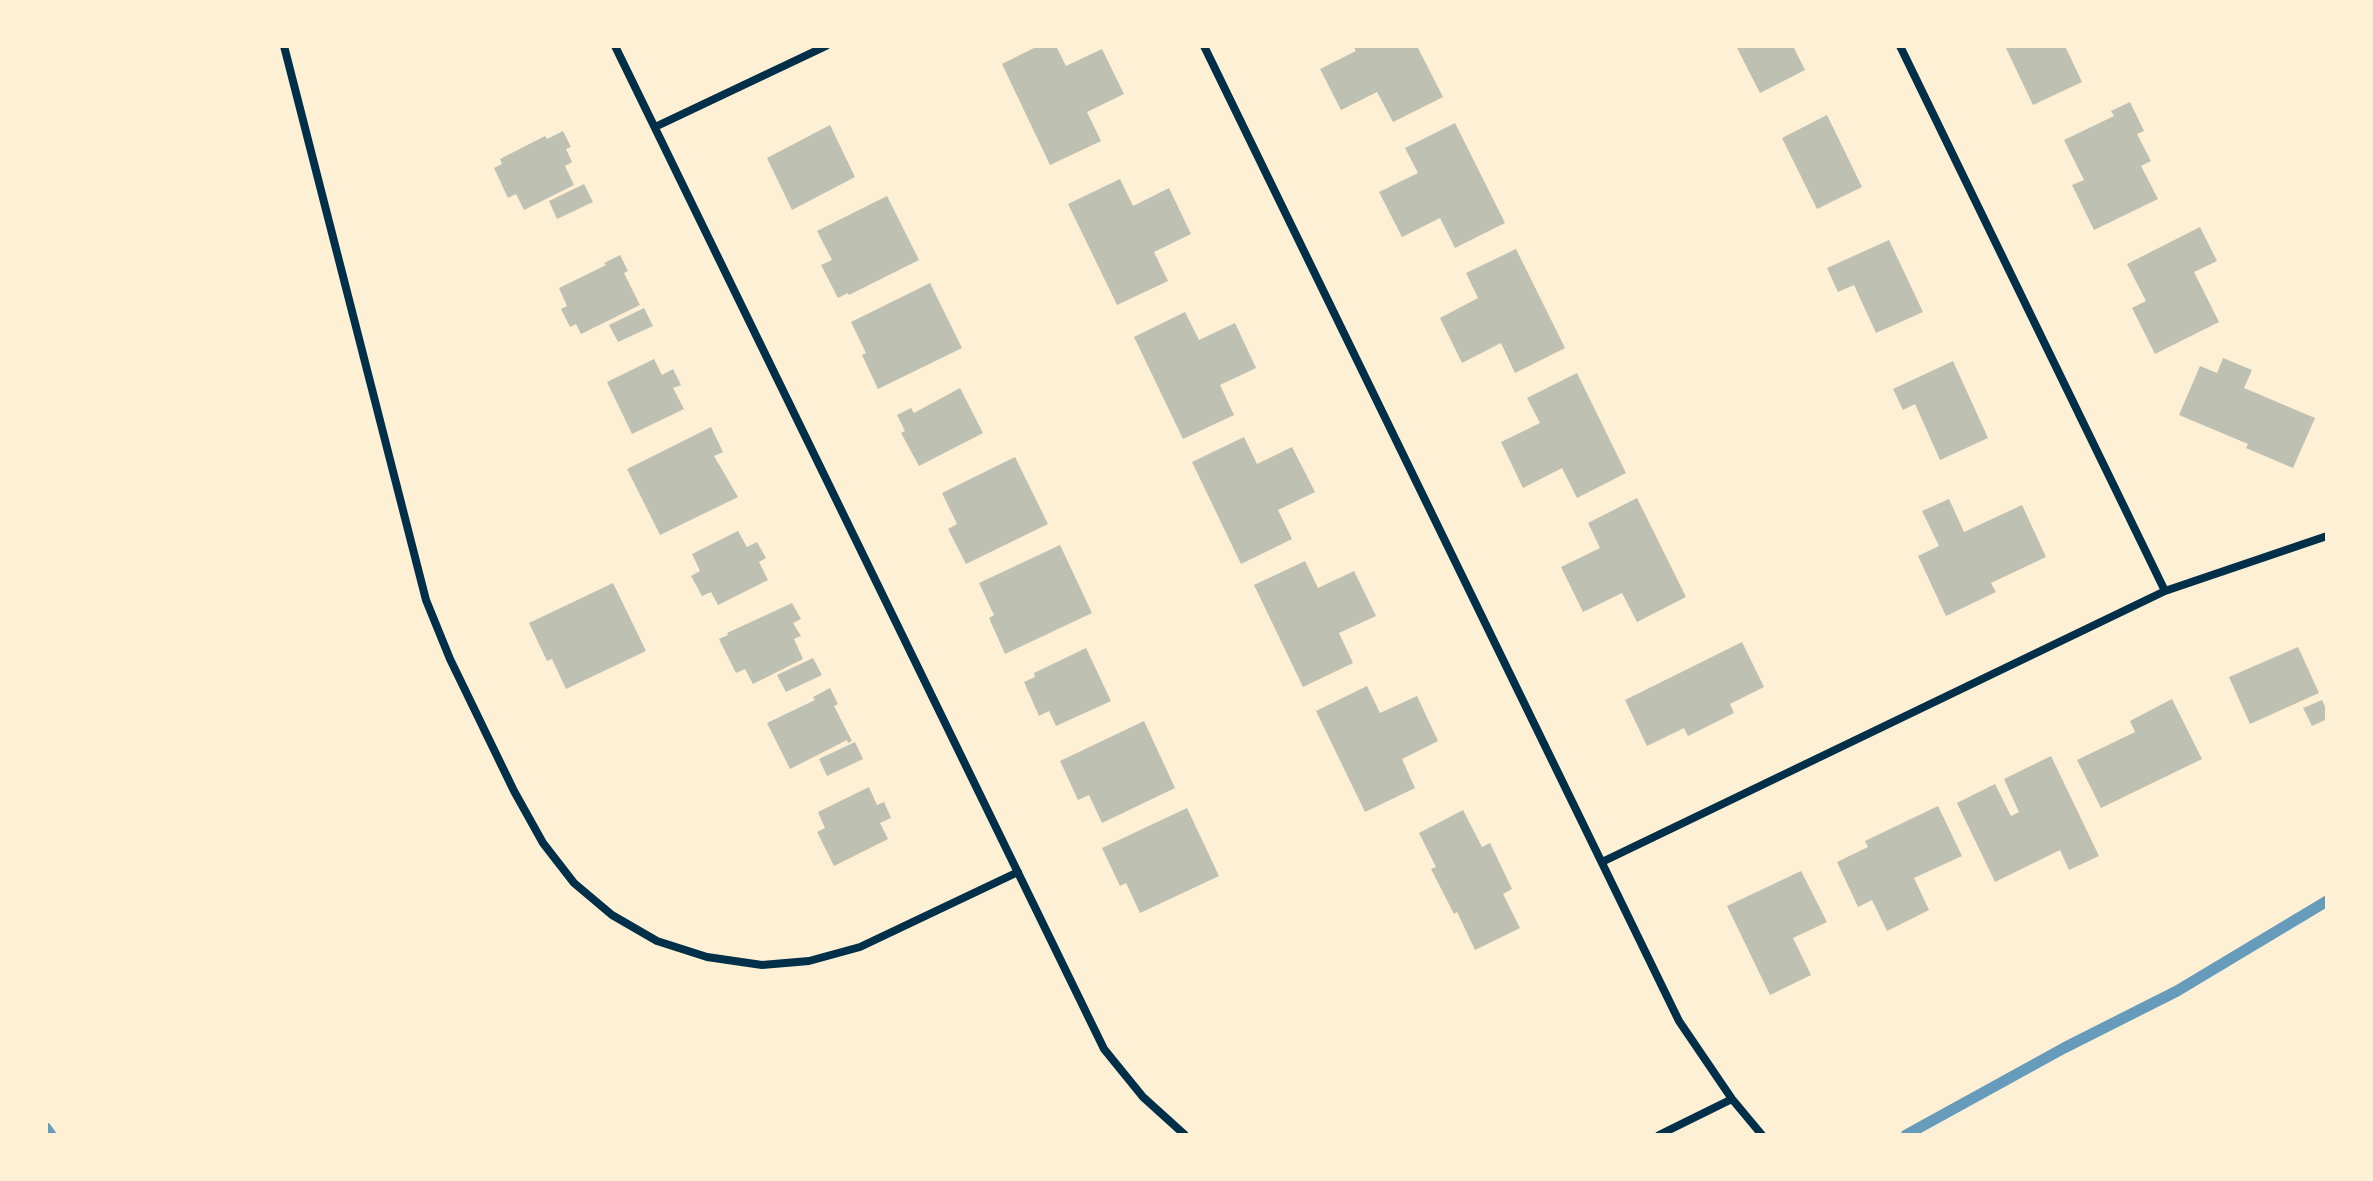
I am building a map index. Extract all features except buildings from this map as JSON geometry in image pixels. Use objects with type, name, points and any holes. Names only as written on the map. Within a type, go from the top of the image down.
[{"type":"street","points":[[284,46],[426,600],[450,659],[514,791],[543,843],[574,883],[612,915],[657,941],[707,957],[762,965],[809,961],[860,947],[1018,872]]},
{"type":"street","points":[[615,46],[1104,1049],[1143,1097],[1185,1135]]},
{"type":"street","points":[[655,127],[826,46]]},
{"type":"street","points":[[1204,46],[1679,1021],[1732,1099],[1762,1135]]},
{"type":"street","points":[[1900,46],[2165,591]]},
{"type":"street","points":[[1602,862],[2165,591],[2327,536]]},
{"type":"street","points":[[1659,1135],[1732,1099]]},
{"type":"waterway","points":[[1906,1135],[2064,1048],[2177,991],[2327,901]]},
{"type":"waterway","points":[[46,1128],[51,1135]]}]
